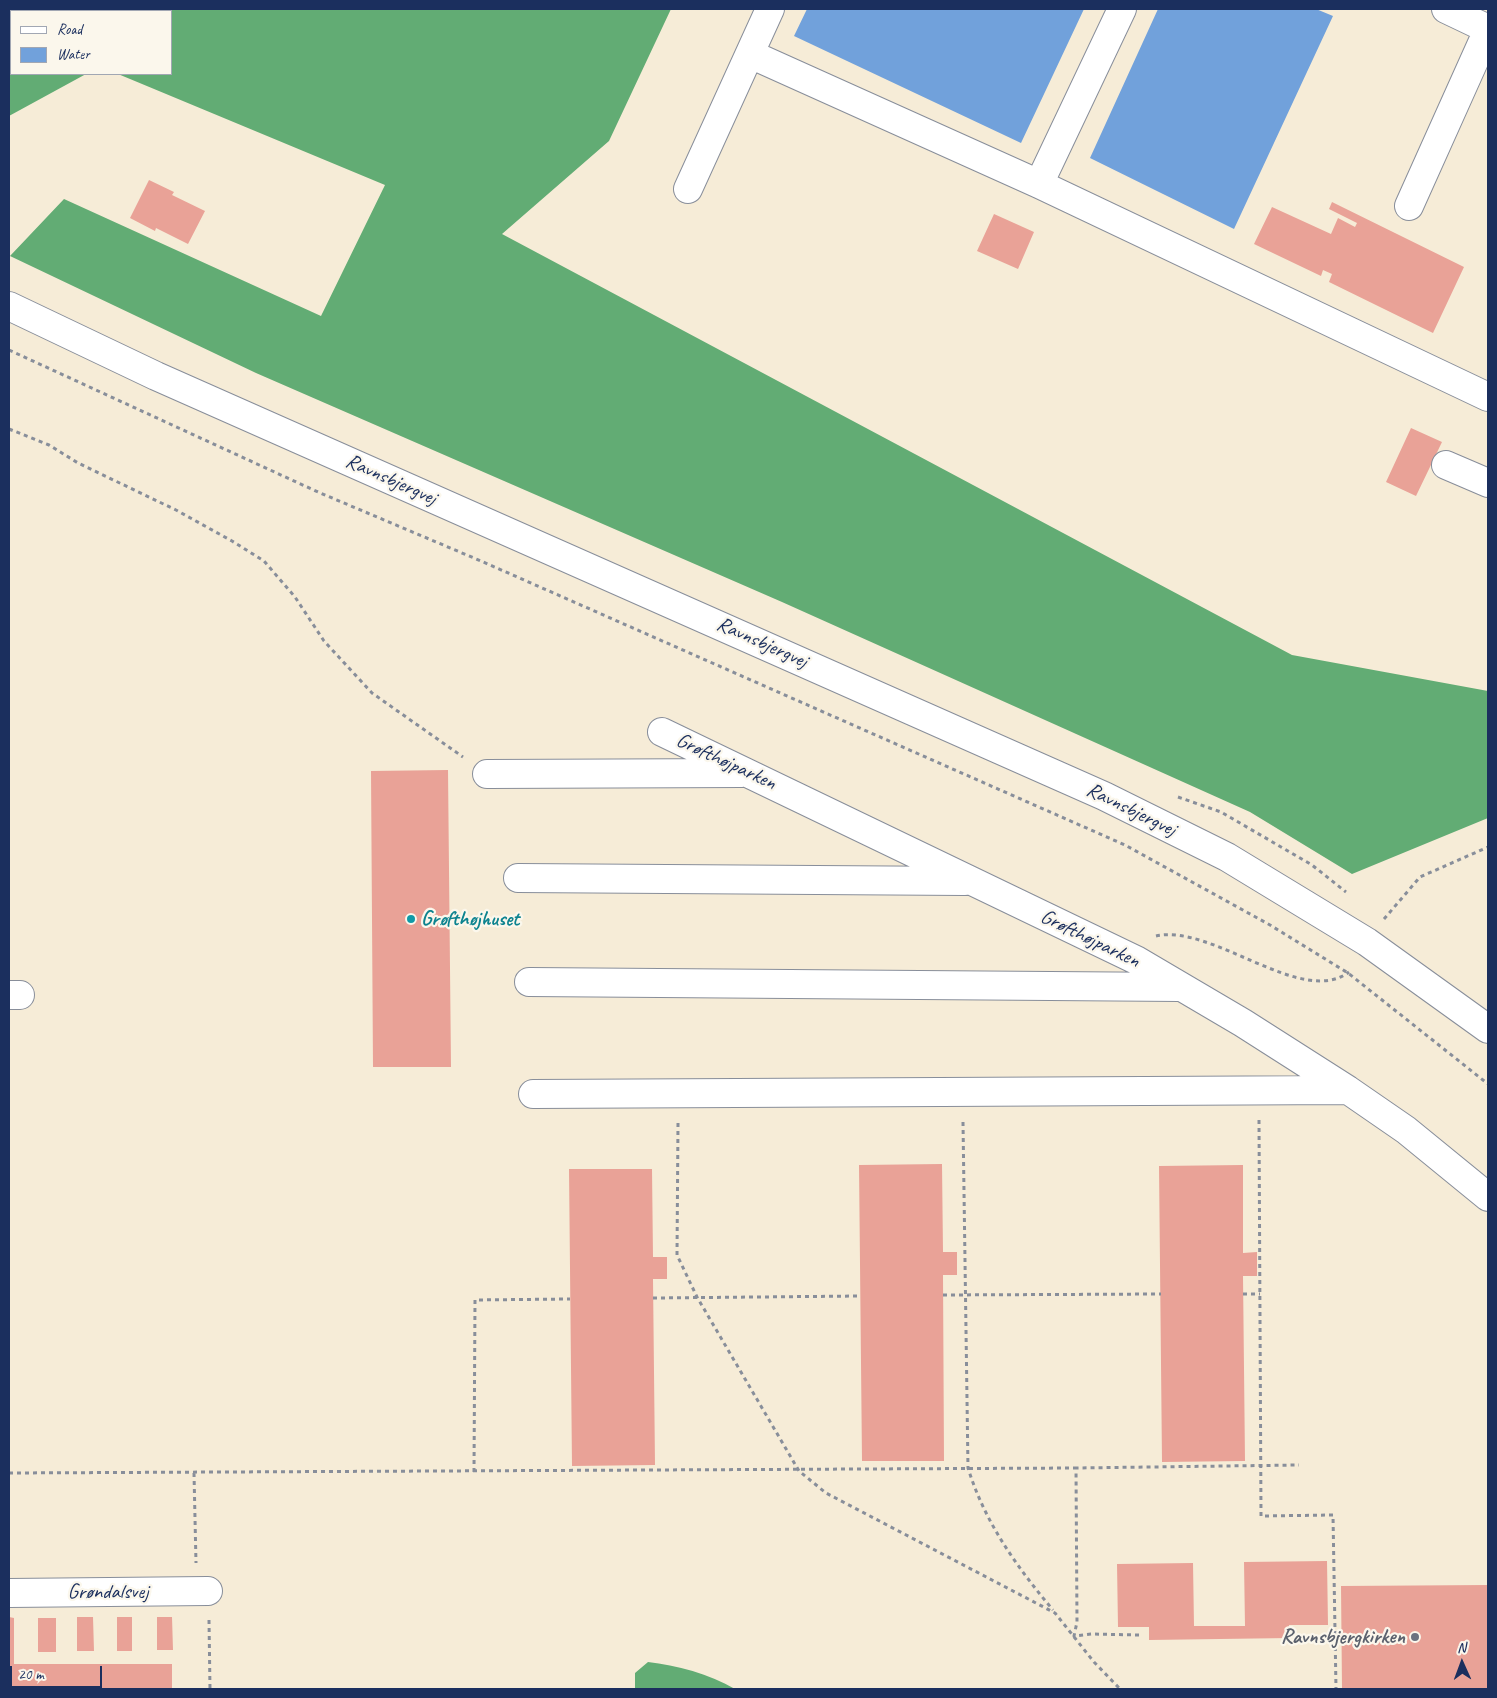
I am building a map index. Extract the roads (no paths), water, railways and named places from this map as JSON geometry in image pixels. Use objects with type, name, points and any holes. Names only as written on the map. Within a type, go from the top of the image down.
[{"type":"street","points":[[688,190],[770,9]]},
{"type":"street","points":[[1039,184],[1122,9]]},
{"type":"street","points":[[1409,206],[1488,30],[1446,9]]},
{"type":"street","points":[[750,54],[1039,184],[1488,397]]},
{"type":"street","name":"Ravnsbjergvej","points":[[9,306],[165,380],[1104,796],[1227,857],[1367,942],[1488,1029]]},
{"type":"street","points":[[1446,465],[1488,483]]},
{"type":"street","name":"Grøfthøjparken","points":[[662,732],[1136,960],[1348,1090],[1406,1130],[1488,1197]]},
{"type":"street","points":[[487,774],[751,774]]},
{"type":"street","points":[[518,878],[972,880]]},
{"type":"street","points":[[529,982],[1182,987]]},
{"type":"street","points":[[533,1094],[1348,1090]]},
{"type":"street","name":"Grøndalsvej","points":[[9,1593],[202,1591]]},
{"type":"water","points":[[807,9],[1084,9],[1021,143],[794,36]]},
{"type":"water","points":[[1158,9],[1316,9],[1333,16],[1234,229],[1090,158]]},
{"type":"place","name":"Grøfthøjhuset","points":[[411,919]]},
{"type":"place","name":"Ravnsbjergkirken","points":[[1415,1637]]}]
